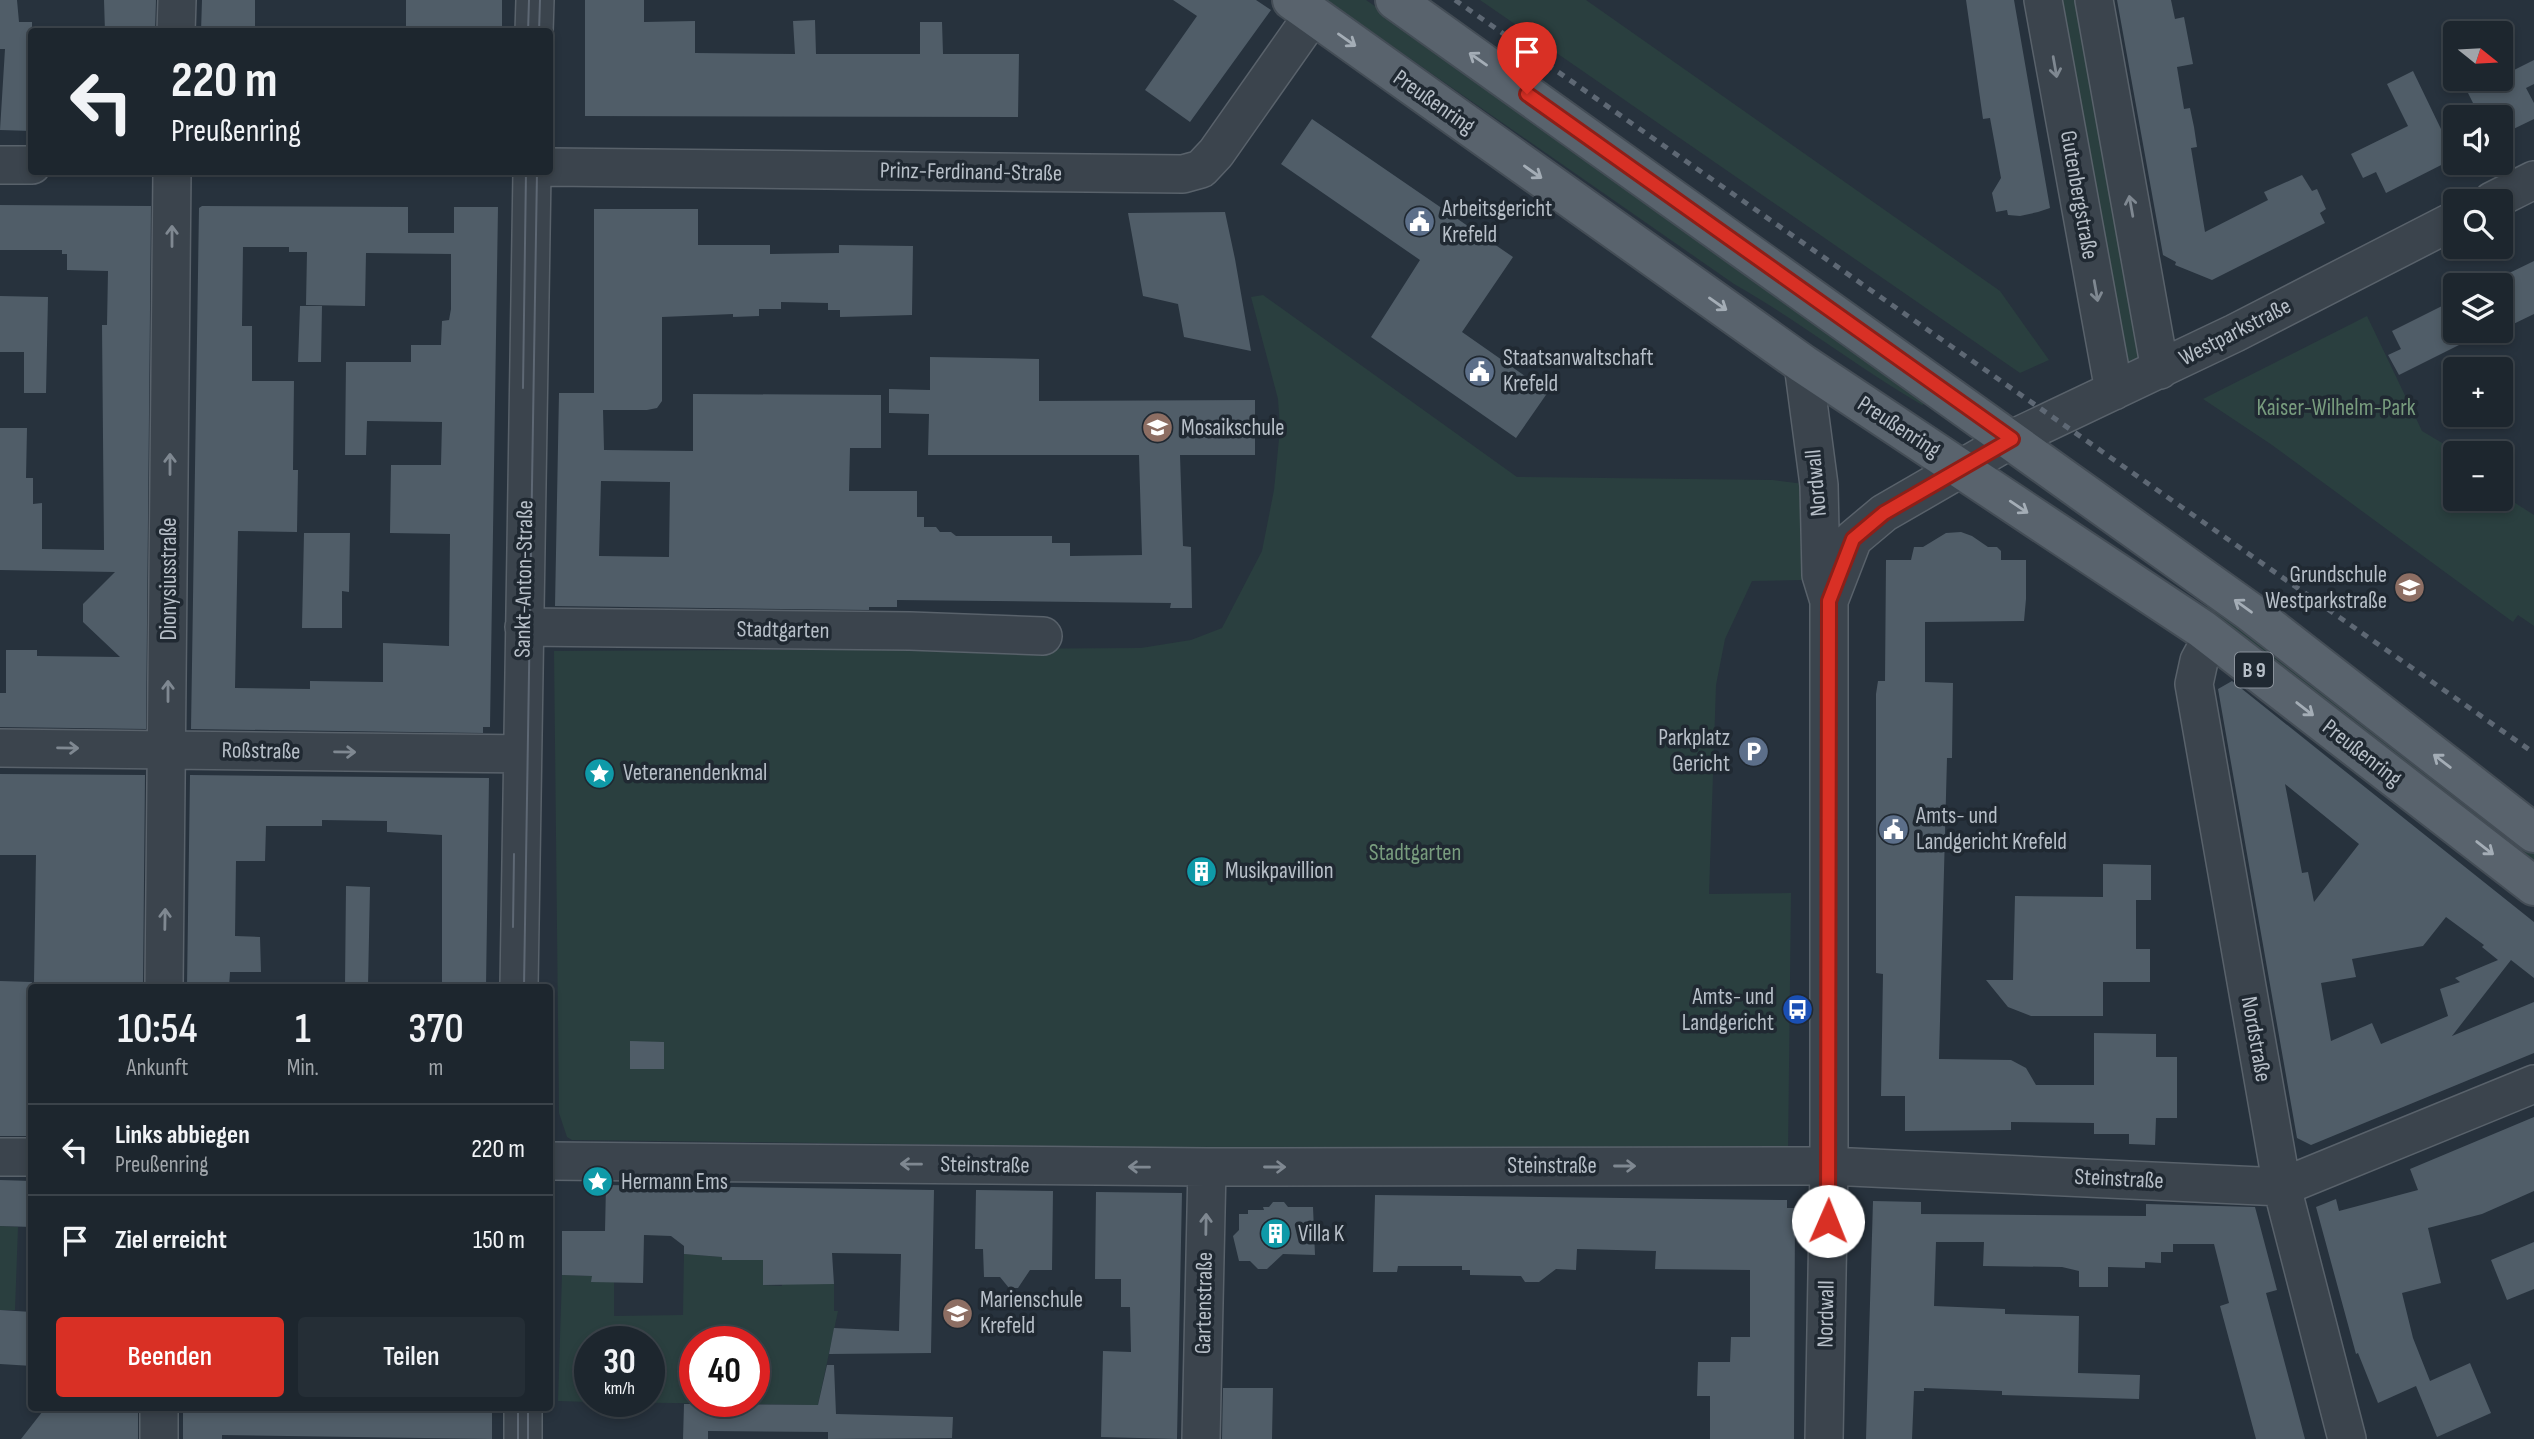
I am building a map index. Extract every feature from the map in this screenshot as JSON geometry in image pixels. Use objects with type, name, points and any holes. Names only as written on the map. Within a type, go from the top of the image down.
[{"type":"main road","name":"Preußenring","points":[[1395,0],[2249,611],[2534,833]]},
{"type":"main road","name":"Preußenring","points":[[1303,8],[1803,364],[2212,637],[2534,886]]},
{"type":"street","points":[[176,28],[177,0]]},
{"type":"street","points":[[534,0],[534,28]]},
{"type":"street","name":"Gutenbergstraße","points":[[2043,0],[2114,391]]},
{"type":"street","points":[[2094,0],[2160,370]]},
{"type":"street","name":"Prinz-Ferdinand-Straße","points":[[553,167],[1184,174],[1201,169],[1216,153],[1303,8]]},
{"type":"street","points":[[0,165],[28,166]]},
{"type":"street","name":"Dionysiusstraße","points":[[164,984],[172,175]]},
{"type":"street","name":"Sankt-Anton-Straße","points":[[519,984],[531,175]]},
{"type":"street","points":[[2513,190],[2534,180]]},
{"type":"street","name":"Westparkstraße","points":[[2012,439],[2160,370],[2443,226]]},
{"type":"street","name":"Nordwall","points":[[1803,364],[1819,485],[1821,575],[1829,601],[1829,1166],[1825,1439]]},
{"type":"street","name":"Nordwall","points":[[1829,601],[1853,539],[1884,513],[2012,439]]},
{"type":"street","name":"Stadtgarten","points":[[524,627],[910,631],[1043,636]]},
{"type":"street","name":"Nordstraße","points":[[2212,637],[2199,661],[2194,684],[2282,1187],[2347,1439]]},
{"type":"street","name":"Roßstraße","points":[[0,748],[522,754]]},
{"type":"street","name":"Steinstraße","points":[[553,1161],[1207,1167],[1829,1166],[2282,1187],[2534,1084]]},
{"type":"street","points":[[0,1157],[28,1157]]},
{"type":"street","name":"Gartenstraße","points":[[1201,1439],[1207,1167]]},
{"type":"street","points":[[159,1411],[159,1439]]},
{"type":"street","points":[[523,1411],[523,1439]]},
{"type":"green space","points":[[1326,0],[1366,0],[1704,232],[1933,400],[1922,405],[1734,284]]},
{"type":"green space","points":[[1480,0],[1586,0],[2000,291],[2049,360],[2020,373]]},
{"type":"green space","points":[[2050,0],[2080,0],[2145,360],[2117,372]]},
{"type":"green space","name":"Stadtgarten","points":[[1263,295],[1517,477],[1773,480],[1804,484],[1802,580],[1752,581],[1725,639],[1716,685],[1709,894],[1791,893],[1788,1155],[572,1140],[567,1137],[559,1113],[554,651],[1141,648],[1191,640],[1222,628],[1262,551],[1274,490],[1280,429],[1278,399],[1251,297]]},
{"type":"green space","name":"Kaiser-Wilhelm-Park","points":[[2367,316],[2422,431],[2443,443],[2443,511],[2513,511],[2513,502],[2534,515],[2534,626],[2518,615],[2513,622],[2272,445],[2203,399]]},
{"type":"green space","points":[[2213,602],[2534,847],[2534,870],[2204,609]]},
{"type":"green space","points":[[0,1226],[18,1227],[15,1310],[0,1310]]},
{"type":"green space","points":[[783,1236],[816,1284],[834,1284],[834,1311],[838,1311],[816,1414],[813,1405],[770,1404],[770,1326],[679,1326],[679,1403],[665,1403],[665,1326],[574,1326],[574,1402],[558,1401],[562,1275],[592,1276],[592,1282],[614,1282],[614,1316],[683,1315],[684,1254],[722,1257],[723,1260],[748,1260],[763,1241],[763,1285],[782,1286]]},
{"type":"building","points":[[0,0],[17,0],[19,22],[32,22],[32,28],[28,28],[28,131],[0,130],[5,49],[0,49]]},
{"type":"building","points":[[104,0],[156,0],[155,28],[105,28]]},
{"type":"building","points":[[202,0],[255,0],[255,28],[201,28]]},
{"type":"building","points":[[406,0],[502,0],[502,28],[406,28]]},
{"type":"building","points":[[585,0],[644,0],[644,22],[695,21],[695,53],[795,54],[793,21],[815,20],[816,54],[920,54],[920,22],[942,22],[943,54],[1019,54],[1018,117],[585,116]]},
{"type":"building","points":[[1173,0],[1256,0],[1271,10],[1190,122],[1145,90],[1197,16]]},
{"type":"building","points":[[1966,0],[2014,0],[2050,208],[2020,216],[2008,215],[2007,210],[1996,212],[1992,193],[2001,178],[1990,118],[1983,119]]},
{"type":"building","points":[[2117,0],[2171,0],[2175,19],[2184,17],[2193,64],[2177,67],[2184,109],[2190,108],[2194,127],[2197,147],[2191,148],[2205,232],[2268,200],[2264,192],[2302,175],[2312,191],[2317,189],[2326,209],[2320,213],[2325,223],[2212,280],[2175,265],[2176,262],[2163,255]]},
{"type":"building","points":[[2534,60],[2534,84],[2526,88],[2534,103],[2534,119],[2513,129],[2513,105],[2474,105],[2468,93],[2513,91],[2513,70]]},
{"type":"building","points":[[2413,71],[2443,133],[2443,164],[2386,193],[2376,172],[2363,178],[2351,154],[2408,126],[2387,84]]},
{"type":"building","points":[[1312,119],[1513,257],[1462,332],[1548,392],[1516,438],[1371,337],[1420,260],[1281,164]]},
{"type":"building","points":[[0,205],[151,206],[146,729],[0,727],[0,693],[6,693],[6,650],[37,650],[37,656],[120,657],[83,622],[83,604],[115,572],[0,570],[0,428],[27,428],[26,478],[33,478],[33,504],[42,503],[42,549],[104,550],[102,325],[107,325],[108,271],[67,270],[67,254],[62,254],[62,250],[0,250]]},
{"type":"building","points":[[408,207],[408,233],[454,233],[454,207],[498,207],[490,727],[483,727],[483,733],[191,729],[199,208]],"holes":[[[243,247],[289,247],[289,252],[307,252],[306,305],[365,306],[366,253],[451,254],[451,309],[449,320],[442,321],[441,345],[411,345],[411,362],[346,362],[345,455],[366,455],[367,421],[442,422],[441,465],[391,465],[390,533],[450,534],[449,646],[383,643],[383,682],[310,681],[310,689],[235,688],[238,531],[297,532],[298,470],[293,470],[294,381],[252,381],[252,326],[242,326]]]},
{"type":"building","points":[[594,209],[698,209],[698,245],[770,245],[770,254],[839,253],[839,245],[913,246],[912,315],[840,317],[840,310],[828,310],[828,303],[781,302],[781,309],[759,309],[759,316],[733,317],[733,314],[662,317],[662,401],[657,408],[647,410],[603,410],[604,450],[693,451],[693,394],[881,395],[881,448],[850,448],[849,491],[917,491],[917,517],[924,517],[924,527],[936,527],[940,532],[951,532],[956,536],[1052,536],[1052,543],[1070,543],[1070,556],[1142,555],[1139,455],[928,455],[929,414],[889,413],[889,389],[930,390],[930,357],[1039,359],[1039,401],[1255,400],[1255,455],[1180,455],[1183,546],[1191,547],[1192,608],[1170,608],[1171,603],[897,600],[897,607],[869,607],[869,610],[555,606],[559,393],[594,393]],"holes":[[[601,481],[670,482],[669,557],[599,556]]]},
{"type":"building","points":[[1225,212],[1251,351],[1184,337],[1178,304],[1143,296],[1128,213]]},
{"type":"building","points":[[2534,261],[2534,314],[2513,324],[2513,273],[2509,273]]},
{"type":"building","points":[[0,296],[48,297],[46,393],[24,393],[24,352],[0,352]]},
{"type":"building","points":[[300,306],[322,306],[321,362],[298,362]]},
{"type":"building","points":[[2443,306],[2443,343],[2463,343],[2399,375],[2388,355],[2401,349],[2392,331]]},
{"type":"building","points":[[1961,532],[1988,547],[1997,547],[2001,551],[2001,560],[2026,560],[2026,599],[2024,621],[1925,622],[1925,682],[1953,683],[1952,758],[1947,758],[1939,1059],[2011,1060],[2026,1068],[2036,1085],[2094,1085],[2094,1033],[2156,1034],[2156,1057],[2177,1057],[2177,1118],[2156,1118],[2155,1145],[2129,1144],[2129,1134],[2094,1134],[2094,1123],[2011,1122],[2011,1130],[1905,1131],[1905,1096],[1881,1096],[1883,974],[1876,973],[1876,694],[1878,681],[1885,681],[1886,560],[1911,560],[1914,547],[1923,547],[1946,533]]},
{"type":"building","points":[[304,533],[350,533],[349,592],[342,591],[342,628],[302,628]]},
{"type":"building","points":[[2232,681],[2534,922],[2534,978],[2511,960],[2452,1036],[2534,1002],[2534,1053],[2311,1145],[2297,1138],[2218,689]],"holes":[[[2285,784],[2359,844],[2314,902],[2308,872],[2302,873]],[[2446,917],[2484,945],[2482,947],[2498,960],[2455,978],[2460,982],[2440,989],[2448,1016],[2381,1044],[2372,1023],[2331,1041],[2321,983],[2356,977],[2352,959],[2423,946]]]},
{"type":"building","points":[[0,774],[145,775],[143,984],[34,982],[36,855],[0,855]]},
{"type":"building","points":[[190,775],[489,778],[486,984],[442,984],[442,835],[387,832],[387,821],[322,820],[322,826],[266,826],[265,861],[236,861],[235,936],[260,937],[261,972],[230,972],[229,984],[187,984]]},
{"type":"building","name":"Musikpavillion","points":[[1202,859],[1211,862],[1214,871],[1211,880],[1202,883],[1193,880],[1190,871],[1193,862]]},
{"type":"building","points":[[2103,864],[2151,865],[2151,900],[2136,900],[2136,949],[2150,949],[2150,982],[2103,982],[2103,1016],[2031,1016],[2008,1007],[1986,980],[2013,980],[2015,896],[2103,897]]},
{"type":"building","points":[[346,886],[370,887],[368,984],[345,984]]},
{"type":"building","points":[[0,981],[32,982],[28,984],[28,1136],[0,1136]]},
{"type":"building","points":[[630,1041],[664,1042],[664,1069],[630,1069]]},
{"type":"building","points":[[2534,1117],[2534,1191],[2482,1214],[2428,1228],[2441,1283],[2402,1293],[2413,1338],[2430,1381],[2470,1363],[2491,1413],[2437,1437],[2416,1386],[2378,1403],[2358,1353],[2356,1354],[2316,1207],[2336,1199],[2339,1211],[2418,1190],[2410,1169]]},
{"type":"building","points":[[0,1180],[28,1181],[28,1227],[0,1226]]},
{"type":"building","points":[[606,1185],[934,1190],[931,1353],[829,1354],[834,1328],[899,1331],[901,1254],[832,1253],[834,1284],[763,1285],[763,1260],[722,1260],[722,1257],[684,1254],[684,1246],[671,1236],[644,1235],[643,1283],[591,1282],[592,1276],[562,1275],[562,1231],[605,1231]]},
{"type":"building","points":[[976,1190],[1053,1191],[1052,1270],[1030,1270],[1018,1288],[1009,1288],[1000,1277],[984,1277],[983,1249],[975,1249]]},
{"type":"building","points":[[1096,1192],[1182,1193],[1177,1439],[1101,1437],[1103,1351],[1131,1352],[1130,1307],[1121,1307],[1121,1279],[1095,1279]]},
{"type":"building","points":[[1375,1195],[1787,1200],[1787,1208],[1795,1208],[1794,1439],[1710,1439],[1710,1396],[1697,1396],[1698,1362],[1730,1362],[1731,1337],[1750,1337],[1750,1270],[1655,1269],[1656,1251],[1577,1249],[1576,1270],[1556,1269],[1539,1282],[1525,1282],[1521,1276],[1470,1275],[1470,1270],[1462,1270],[1462,1266],[1398,1266],[1397,1272],[1373,1272]]},
{"type":"building","points":[[1873,1201],[1921,1202],[1921,1214],[2146,1216],[2146,1204],[2255,1207],[2277,1290],[2266,1293],[2305,1439],[2256,1439],[2220,1306],[2229,1303],[2214,1244],[2173,1244],[2173,1252],[2161,1252],[2161,1263],[2145,1262],[2145,1268],[2108,1267],[2108,1287],[2079,1287],[2079,1271],[2062,1267],[1983,1266],[1984,1242],[1936,1242],[1934,1306],[2005,1309],[2005,1314],[2079,1316],[2078,1373],[2140,1375],[2139,1399],[2002,1395],[2002,1391],[1924,1388],[1924,1391],[1914,1391],[1912,1439],[1866,1439]]},
{"type":"building","name":"Villa K","points":[[1273,1202],[1284,1202],[1288,1207],[1313,1207],[1315,1255],[1283,1254],[1267,1269],[1258,1269],[1250,1261],[1239,1261],[1233,1236],[1239,1230],[1239,1214],[1248,1214],[1248,1210],[1264,1210],[1263,1207],[1269,1207]]},
{"type":"building","points":[[2534,1242],[2534,1289],[2507,1300],[2491,1260]]},
{"type":"building","points":[[0,1310],[28,1312],[28,1366],[0,1364]]},
{"type":"building","points":[[827,1365],[834,1365],[836,1414],[953,1417],[952,1438],[828,1439],[828,1432],[708,1431],[708,1439],[683,1439],[684,1417],[770,1417],[770,1405],[818,1405]]},
{"type":"building","points":[[1223,1388],[1273,1388],[1272,1439],[1222,1439]]},
{"type":"building","points":[[43,1411],[138,1411],[138,1439],[21,1439]]},
{"type":"building","points":[[183,1411],[492,1411],[492,1439],[222,1435],[222,1439],[183,1439]]},
{"type":"tram line","points":[[528,28],[529,0]]},
{"type":"tram line","points":[[539,28],[540,0]]},
{"type":"tram line","points":[[523,388],[526,175]]},
{"type":"tram line","points":[[524,984],[537,175]]},
{"type":"tram line","points":[[513,927],[514,854]]},
{"type":"tram line","points":[[518,1411],[518,1439]]},
{"type":"tram line","points":[[528,1411],[528,1439]]},
{"type":"railway","points":[[1455,0],[2534,753]]},
{"type":"place","name":"Arbeitsgericht Krefeld","points":[[1419,222]]},
{"type":"place","name":"Staatsanwaltschaft Krefeld","points":[[1480,371]]},
{"type":"place","name":"Mosaikschule","points":[[1158,428]]},
{"type":"place","name":"Grundschule Westparkstraße","points":[[2410,588]]},
{"type":"place","name":"Parkplatz Gericht","points":[[1753,751]]},
{"type":"place","name":"Veteranendenkmal","points":[[600,773]]},
{"type":"place","name":"Amts- und Landgericht Krefeld","points":[[1893,829]]},
{"type":"place","name":"Musikpavillion","points":[[1202,871]]},
{"type":"place","name":"Amts- und Landgericht","points":[[1797,1010]]},
{"type":"place","name":"Hermann Ems","points":[[598,1182]]},
{"type":"place","name":"Villa K","points":[[1275,1234]]},
{"type":"place","name":"Marienschule Krefeld","points":[[957,1313]]},
{"type":"route","points":[[1527,94],[2012,439],[1884,513],[1853,539],[1829,601],[1828,1221]]}]
